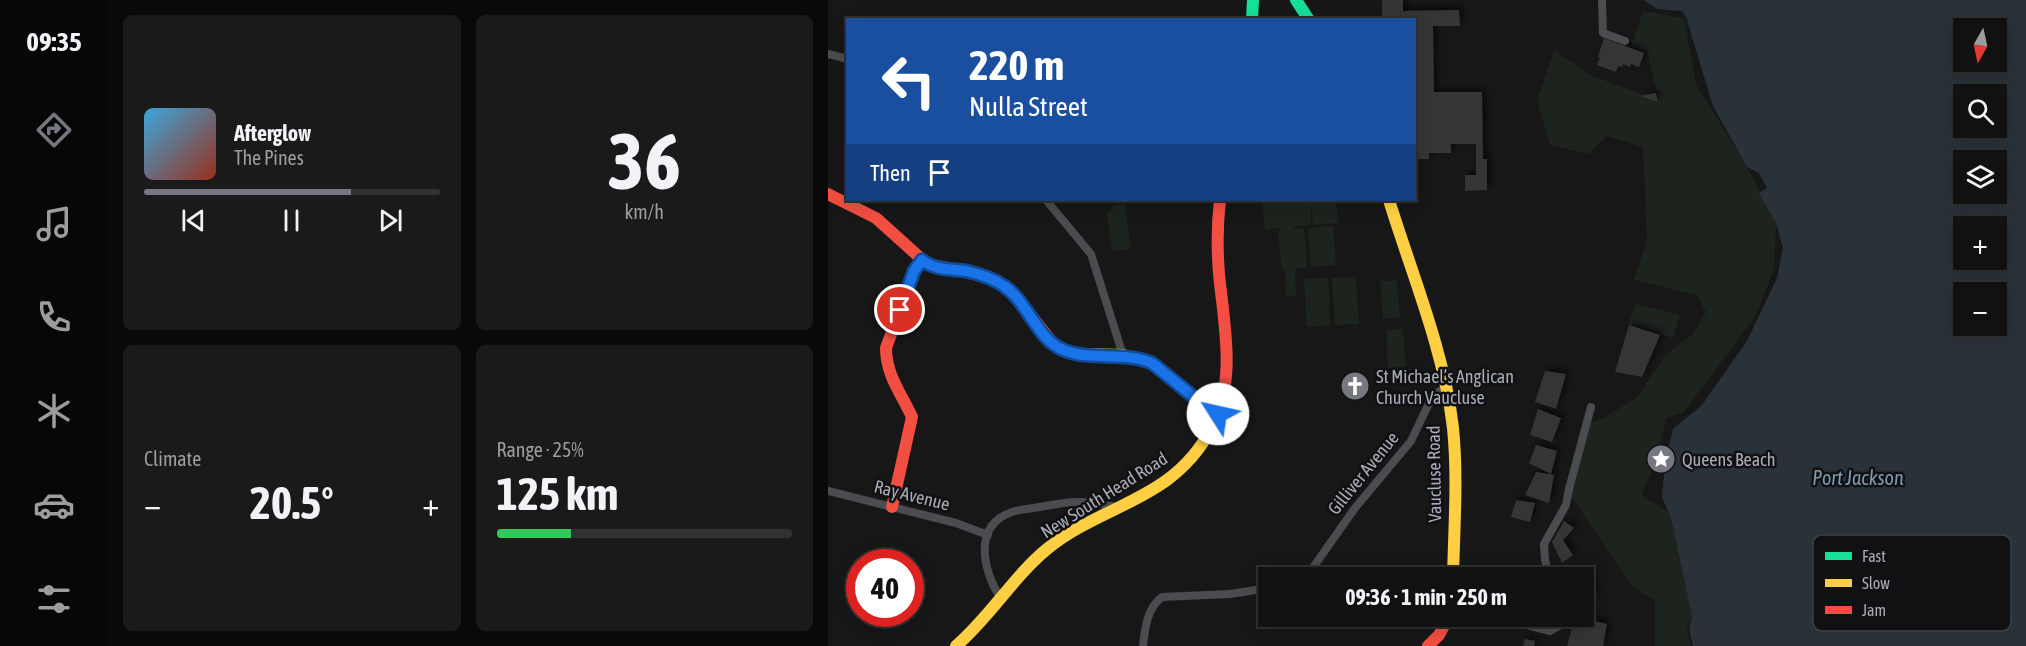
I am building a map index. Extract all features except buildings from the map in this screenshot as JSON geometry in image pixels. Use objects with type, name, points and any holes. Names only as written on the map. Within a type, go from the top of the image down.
[{"type":"street","points":[[1252,18],[1253,0]]},
{"type":"street","points":[[1296,0],[1308,18]]},
{"type":"street","points":[[1602,0],[1603,33],[1625,40]]},
{"type":"street","points":[[828,54],[846,59]]},
{"type":"street","points":[[828,194],[876,218],[922,260],[933,267],[977,274],[1001,284],[1014,295],[1056,347],[1069,353],[1123,356],[1152,363],[1218,414]]},
{"type":"street","points":[[1047,201],[1091,254],[1123,356]]},
{"type":"street","name":"New South Head Road","points":[[956,646],[976,627],[1018,577],[1060,540],[1080,526],[1150,492],[1173,476],[1197,451],[1210,431],[1218,414],[1226,380],[1227,355],[1218,252],[1220,201]]},
{"type":"street","name":"Vaucluse Road","points":[[1389,201],[1440,364],[1449,405],[1455,453],[1453,567]]},
{"type":"street","points":[[892,507],[912,417],[888,372],[886,348],[914,271],[922,260]]},
{"type":"street","name":"Gilliver Avenue","points":[[1313,567],[1355,508],[1411,441],[1433,395],[1446,388]]},
{"type":"street","points":[[1547,567],[1544,544],[1566,505],[1591,406]]},
{"type":"street","name":"Ray Avenue","points":[[828,491],[956,523],[987,535]]},
{"type":"street","points":[[1001,599],[986,569],[984,550],[987,535],[996,522],[1011,512],[1080,502],[1118,507]]},
{"type":"street","points":[[1143,646],[1144,633],[1151,610],[1162,597],[1230,594],[1258,590]]},
{"type":"street","name":"New South Head Road","points":[[966,646],[976,627]]},
{"type":"street","points":[[1428,646],[1443,627]]},
{"type":"street","points":[[1534,627],[1550,631],[1557,627]]},
{"type":"street","points":[[1144,633],[1150,646]]},
{"type":"shaded area","points":[[1643,11],[1684,18],[1696,84],[1747,167],[1776,223],[1774,269],[1756,315],[1683,413],[1666,418],[1658,454],[1642,495],[1668,512],[1671,518],[1692,617],[1687,628],[1691,646],[1655,646],[1655,601],[1632,586],[1571,496],[1590,423],[1604,418],[1637,397],[1665,355],[1693,334],[1706,312],[1697,295],[1634,280],[1647,241],[1643,147],[1607,136],[1588,154],[1550,145],[1537,101],[1554,50],[1593,76],[1659,101],[1647,52],[1631,47]]},
{"type":"shaded area","points":[[1262,201],[1336,201],[1338,223],[1313,225],[1311,204],[1311,225],[1294,227],[1294,229],[1304,228],[1307,268],[1295,269],[1296,296],[1286,296],[1285,270],[1282,270],[1278,231],[1282,228],[1265,229]]},
{"type":"shaded area","points":[[1125,204],[1131,249],[1112,251],[1107,213],[1115,205]]},
{"type":"shaded area","points":[[1333,226],[1336,265],[1311,267],[1308,228]]},
{"type":"shaded area","points":[[1356,277],[1359,324],[1335,325],[1332,278]]},
{"type":"shaded area","points":[[1328,278],[1330,325],[1307,327],[1304,279]]},
{"type":"shaded area","points":[[1397,280],[1400,317],[1383,319],[1380,281]]},
{"type":"shaded area","points":[[1636,304],[1680,315],[1673,338],[1628,324]]},
{"type":"shaded area","points":[[1403,329],[1406,367],[1388,368],[1386,330]]},
{"type":"water","name":"Port Jackson","points":[[1644,0],[2026,0],[2026,646],[1693,646],[1689,629],[1692,617],[1671,518],[1662,497],[1665,464],[1673,429],[1702,405],[1747,341],[1777,278],[1783,248],[1776,223],[1759,193],[1767,188],[1759,173],[1747,167],[1713,106],[1686,17],[1682,11],[1657,9]]},
{"type":"traffic: fast","points":[[1252,18],[1253,0]]},
{"type":"traffic: fast","points":[[1296,0],[1308,18]]},
{"type":"traffic: slow","points":[[1389,201],[1435,341],[1449,399],[1455,466],[1453,567]]},
{"type":"traffic: slow","points":[[1085,354],[1123,355],[1152,363],[1218,414]]},
{"type":"traffic: slow","points":[[956,646],[1047,549],[1091,521],[1136,499],[1177,472],[1195,453],[1211,429]]},
{"type":"traffic: jam","points":[[828,194],[876,218],[927,264],[977,274],[1001,284],[1018,299],[1056,347],[1069,353],[1085,354]]},
{"type":"traffic: jam","points":[[1211,429],[1224,391],[1227,353],[1218,255],[1220,201]]},
{"type":"traffic: jam","points":[[892,507],[912,417],[891,375],[886,348],[914,271],[922,260]]},
{"type":"traffic: jam","points":[[1428,646],[1443,627]]},
{"type":"place","name":"St Michael’s Anglican Church Vaucluse","points":[[1355,386]]},
{"type":"place","name":"Queens Beach","points":[[1661,459]]},
{"type":"route","points":[[900,310],[914,271],[922,260],[933,267],[965,271],[989,278],[1010,290],[1056,347],[1069,353],[1135,357],[1152,363],[1218,414]]}]
